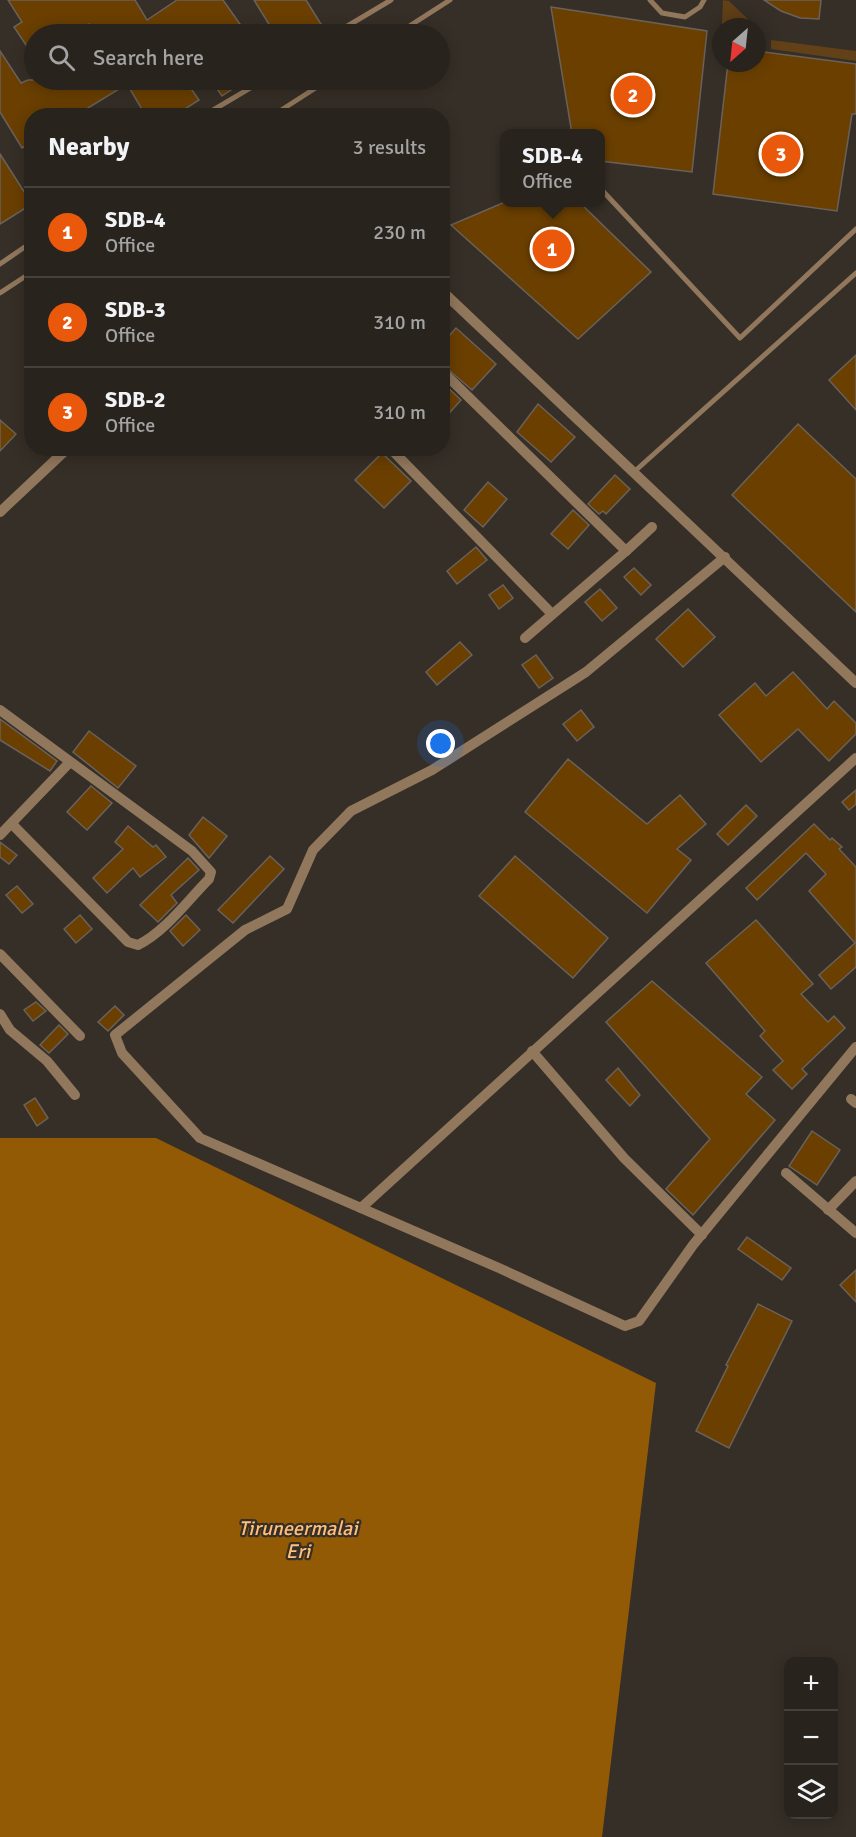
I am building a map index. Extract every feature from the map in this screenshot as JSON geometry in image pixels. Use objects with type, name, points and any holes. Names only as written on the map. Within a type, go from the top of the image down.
[{"type":"street","points":[[450,298],[635,471],[856,683]]},
{"type":"street","points":[[450,379],[626,551]]},
{"type":"street","points":[[0,512],[60,456]]},
{"type":"street","points":[[398,456],[552,614]]},
{"type":"street","points":[[525,638],[652,527]]},
{"type":"street","points":[[725,557],[586,672],[432,770],[351,811],[313,850],[287,909],[244,930],[115,1035],[122,1053],[200,1138],[625,1326],[639,1321],[702,1235],[856,1047]]},
{"type":"street","points":[[0,710],[69,763],[192,851],[211,872],[208,879],[146,941],[138,945],[128,942],[12,824]]},
{"type":"street","points":[[361,1208],[856,758]]},
{"type":"street","points":[[0,835],[69,763]]},
{"type":"street","points":[[0,954],[80,1036]]},
{"type":"street","points":[[0,1014],[10,1030],[47,1061],[75,1095]]},
{"type":"street","points":[[532,1051],[624,1158],[702,1235]]},
{"type":"street","points":[[786,1173],[856,1233]]},
{"type":"street","points":[[828,1210],[856,1181]]},
{"type":"lane","points":[[351,24],[391,0]]},
{"type":"lane","points":[[413,24],[450,0]]},
{"type":"lane","points":[[650,0],[662,13],[685,17],[700,7],[704,0]]},
{"type":"lane","points":[[218,108],[247,90]]},
{"type":"lane","points":[[285,108],[313,90]]},
{"type":"lane","points":[[605,193],[740,338],[856,229]]},
{"type":"lane","points":[[0,264],[24,248]]},
{"type":"lane","points":[[635,471],[856,273]]},
{"type":"lane","points":[[0,293],[24,277]]},
{"type":"shaded area","points":[[723,0],[729,1],[747,18],[722,18]]},
{"type":"shaded area","points":[[771,40],[856,51],[856,61],[771,49]]},
{"type":"water","name":"Tiruneermalai Eri","points":[[0,1138],[156,1138],[656,1383],[602,1837],[0,1837]]},
{"type":"building","points":[[8,0],[135,0],[147,20],[177,0],[223,0],[240,24],[24,24],[24,42],[14,27],[22,22]]},
{"type":"building","points":[[254,0],[306,0],[321,24],[269,24]]},
{"type":"building","points":[[764,0],[821,0],[819,19],[800,18],[781,11]]},
{"type":"building","points":[[551,7],[707,31],[692,172],[605,162],[605,129],[571,129]]},
{"type":"building","points":[[0,51],[21,83],[24,82],[24,90],[117,90],[88,108],[24,108],[24,147],[22,148],[0,112]]},
{"type":"building","points":[[766,52],[856,64],[856,114],[852,114],[837,211],[713,194],[727,72],[766,72]]},
{"type":"building","points":[[131,90],[192,90],[199,100],[186,108],[141,108]]},
{"type":"building","points":[[218,90],[231,90],[222,96]]},
{"type":"building","points":[[0,154],[24,192],[24,209],[0,224]]},
{"type":"building","points":[[500,204],[500,207],[584,207],[651,272],[578,339],[451,225]]},
{"type":"building","points":[[456,328],[496,364],[472,390],[450,371],[450,335]]},
{"type":"building","points":[[856,355],[856,410],[829,380]]},
{"type":"building","points":[[450,390],[461,400],[450,412]]},
{"type":"building","points":[[538,404],[575,437],[551,462],[517,432]]},
{"type":"building","points":[[0,420],[16,434],[0,451]]},
{"type":"building","points":[[798,424],[856,479],[856,612],[732,495]]},
{"type":"building","points":[[379,456],[385,456],[411,481],[384,508],[355,480]]},
{"type":"building","points":[[615,475],[630,489],[606,514],[603,511],[599,514],[588,504]]},
{"type":"building","points":[[488,482],[507,499],[483,527],[464,510]]},
{"type":"building","points":[[573,510],[589,525],[568,549],[551,534]]},
{"type":"building","points":[[476,547],[487,560],[457,584],[447,571]]},
{"type":"building","points":[[634,568],[651,585],[641,595],[624,577]]},
{"type":"building","points":[[503,585],[513,598],[499,609],[489,595]]},
{"type":"building","points":[[600,589],[617,608],[602,621],[585,602]]},
{"type":"building","points":[[688,609],[715,637],[683,667],[656,639]]},
{"type":"building","points":[[460,642],[472,655],[437,685],[426,672]]},
{"type":"building","points":[[536,655],[553,678],[539,688],[522,665]]},
{"type":"building","points":[[793,672],[827,709],[834,701],[856,723],[856,734],[829,761],[798,729],[761,762],[719,715],[755,683],[766,696]]},
{"type":"building","points":[[581,710],[594,727],[577,741],[563,724]]},
{"type":"building","points":[[0,719],[57,761],[50,771],[0,740]]},
{"type":"building","points":[[89,731],[136,766],[118,788],[73,752]]},
{"type":"building","points":[[568,759],[647,824],[680,795],[706,824],[677,849],[691,860],[647,913],[525,812]]},
{"type":"building","points":[[91,786],[112,803],[87,830],[67,812]]},
{"type":"building","points":[[856,790],[856,804],[849,810],[842,802]]},
{"type":"building","points":[[746,805],[757,816],[728,845],[717,834]]},
{"type":"building","points":[[203,817],[227,836],[209,858],[189,835]]},
{"type":"building","points":[[814,824],[830,840],[832,838],[842,847],[839,849],[856,867],[856,967],[831,989],[819,975],[855,943],[809,891],[826,874],[806,853],[757,900],[746,888]]},
{"type":"building","points":[[128,826],[153,847],[156,845],[166,857],[140,877],[133,868],[107,893],[93,878],[123,849],[115,842]]},
{"type":"building","points":[[0,842],[17,855],[9,864],[0,857]]},
{"type":"building","points":[[270,856],[284,869],[233,923],[218,910]]},
{"type":"building","points":[[515,856],[608,938],[573,978],[479,896]]},
{"type":"building","points":[[188,858],[199,870],[171,895],[177,903],[158,922],[140,905]]},
{"type":"building","points":[[17,886],[33,904],[22,913],[6,895]]},
{"type":"building","points":[[80,915],[92,929],[76,943],[64,929]]},
{"type":"building","points":[[186,915],[200,930],[183,946],[170,931]]},
{"type":"building","points":[[756,920],[813,984],[801,994],[828,1022],[834,1016],[845,1028],[802,1069],[807,1074],[792,1089],[773,1070],[783,1061],[760,1036],[765,1031],[706,963]]},
{"type":"building","points":[[652,981],[762,1077],[746,1094],[775,1120],[693,1215],[666,1189],[710,1139],[606,1022]]},
{"type":"building","points":[[36,1002],[46,1011],[33,1021],[24,1010]]},
{"type":"building","points":[[115,1006],[124,1015],[108,1031],[98,1022]]},
{"type":"building","points":[[59,1025],[68,1034],[49,1053],[40,1045]]},
{"type":"building","points":[[618,1068],[640,1095],[630,1106],[606,1080]]},
{"type":"building","points":[[35,1098],[48,1118],[37,1126],[24,1105]]},
{"type":"building","points":[[812,1131],[840,1150],[817,1185],[789,1166]]},
{"type":"building","points":[[747,1237],[791,1268],[782,1280],[738,1249]]},
{"type":"building","points":[[856,1270],[856,1302],[840,1285]]},
{"type":"building","points":[[758,1304],[792,1321],[729,1448],[696,1431],[728,1366],[726,1365]]},
{"type":"place","name":"SDB-3","points":[[633,95]]},
{"type":"place","name":"SDB-2","points":[[781,154]]},
{"type":"place","name":"SDB-4","points":[[552,249]]}]
